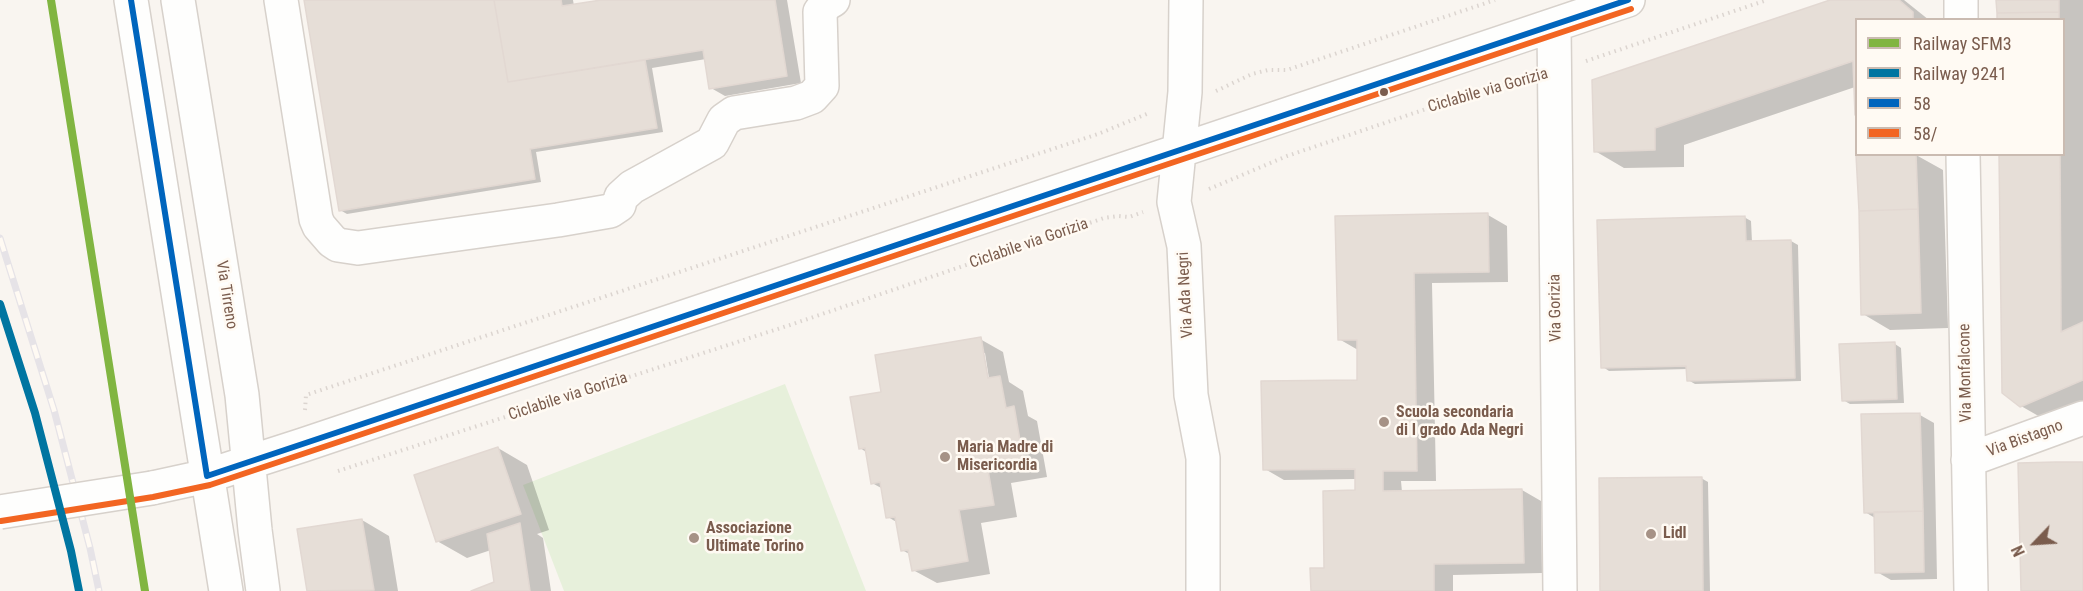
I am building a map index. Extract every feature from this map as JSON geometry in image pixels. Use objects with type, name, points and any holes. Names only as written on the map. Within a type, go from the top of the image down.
[{"type":"street","points":[[131,0],[226,591]]},
{"type":"street","name":"Via Tirreno","points":[[178,0],[242,395],[263,591]]},
{"type":"street","points":[[282,0],[316,219],[332,241],[338,245],[358,248],[610,211],[619,205],[621,197],[632,187],[712,143],[724,120],[734,113],[796,103],[812,97],[822,86],[820,12],[832,0]]},
{"type":"street","name":"Via Ada Negri","points":[[1186,0],[1184,101],[1174,202],[1184,246],[1191,395],[1203,458],[1203,591]]},
{"type":"street","points":[[0,512],[153,488],[207,476],[303,446],[1628,0]]},
{"type":"street","points":[[1960,0],[1961,18]]},
{"type":"street","name":"Via Gorizia","points":[[1554,25],[1560,591]]},
{"type":"street","name":"Via Monfalcone","points":[[1963,156],[1971,591]]},
{"type":"street","name":"Via Bistagno","points":[[1968,460],[2083,418]]},
{"type":"path","points":[[303,446],[306,395],[1098,134],[1184,101],[1224,89],[1252,75],[1268,70],[1287,70],[1494,0]]},
{"type":"path","name":"Ciclabile via Gorizia","points":[[334,472],[790,325],[1104,218],[1129,217],[1191,197],[1287,156],[1491,87],[1529,80],[1554,72],[1767,0]]},
{"type":"green space","name":"Associazione Ultimate Torino","points":[[785,384],[866,591],[564,591],[523,485]]},
{"type":"building","points":[[304,0],[494,0],[508,82],[645,60],[657,128],[530,149],[535,179],[339,211]]},
{"type":"building","points":[[494,0],[561,0],[562,6],[601,0],[775,0],[787,76],[709,89],[703,50],[508,82]]},
{"type":"building","points":[[1830,0],[1899,0],[1913,12],[1913,18],[1855,18],[1855,115],[1853,61],[1655,128],[1655,150],[1594,152],[1592,80]]},
{"type":"building","points":[[1996,0],[2059,0],[2059,12],[1997,13]]},
{"type":"building","points":[[2059,12],[2059,18],[1997,18],[1997,13]]},
{"type":"building","points":[[1856,156],[1916,156],[1918,209],[1859,211]]},
{"type":"building","points":[[1999,156],[2060,156],[2061,332],[2083,322],[2083,380],[2020,407],[2002,393]]},
{"type":"building","points":[[1918,209],[1921,313],[1861,315],[1859,211]]},
{"type":"building","points":[[1488,213],[1489,272],[1414,273],[1417,471],[1383,471],[1383,491],[1522,489],[1524,563],[1434,564],[1434,591],[1311,591],[1310,568],[1324,568],[1323,491],[1355,490],[1355,469],[1263,470],[1261,381],[1357,380],[1357,340],[1338,340],[1335,216]]},
{"type":"building","points":[[1745,216],[1746,241],[1791,240],[1795,378],[1687,381],[1686,366],[1601,368],[1597,220]]},
{"type":"building","name":"Maria Madre di Misericordia","points":[[981,337],[988,378],[1000,376],[1006,408],[1014,406],[1024,464],[988,470],[994,505],[959,510],[968,561],[912,571],[908,550],[901,551],[895,517],[886,518],[880,482],[871,484],[865,448],[859,449],[850,397],[881,392],[875,355]]},
{"type":"building","points":[[1895,342],[1897,399],[1842,401],[1839,344]]},
{"type":"building","points":[[1920,413],[1923,511],[1864,513],[1861,414]]},
{"type":"building","points":[[498,447],[521,514],[436,542],[414,475]]},
{"type":"building","points":[[2083,462],[2083,591],[2021,591],[2018,463]]},
{"type":"building","name":"Lidl","points":[[1702,477],[1703,591],[1600,591],[1599,478]]},
{"type":"building","points":[[1923,511],[1924,572],[1875,573],[1874,512]]},
{"type":"building","points":[[362,519],[374,590],[307,591],[297,529]]},
{"type":"building","points":[[520,523],[530,591],[471,591],[494,582],[487,534]]},
{"type":"railway","points":[[0,238],[54,410],[99,591]]},
{"type":"rail line","name":"SFM3","points":[[51,0],[145,591]]},
{"type":"rail line","name":"9241","points":[[0,304],[35,413],[71,551],[79,591]]},
{"type":"transit line","name":"58","points":[[131,0],[207,476],[1628,0]]},
{"type":"transit line","name":"58/","points":[[1,521],[153,497],[210,485],[1631,9]]},
{"type":"place","name":"Scuola secondaria di I grado Ada Negri","points":[[1384,422]]},
{"type":"place","name":"Maria Madre di Misericordia","points":[[945,457]]},
{"type":"place","name":"Lidl","points":[[1651,534]]},
{"type":"place","name":"Associazione Ultimate Torino","points":[[694,538]]}]
